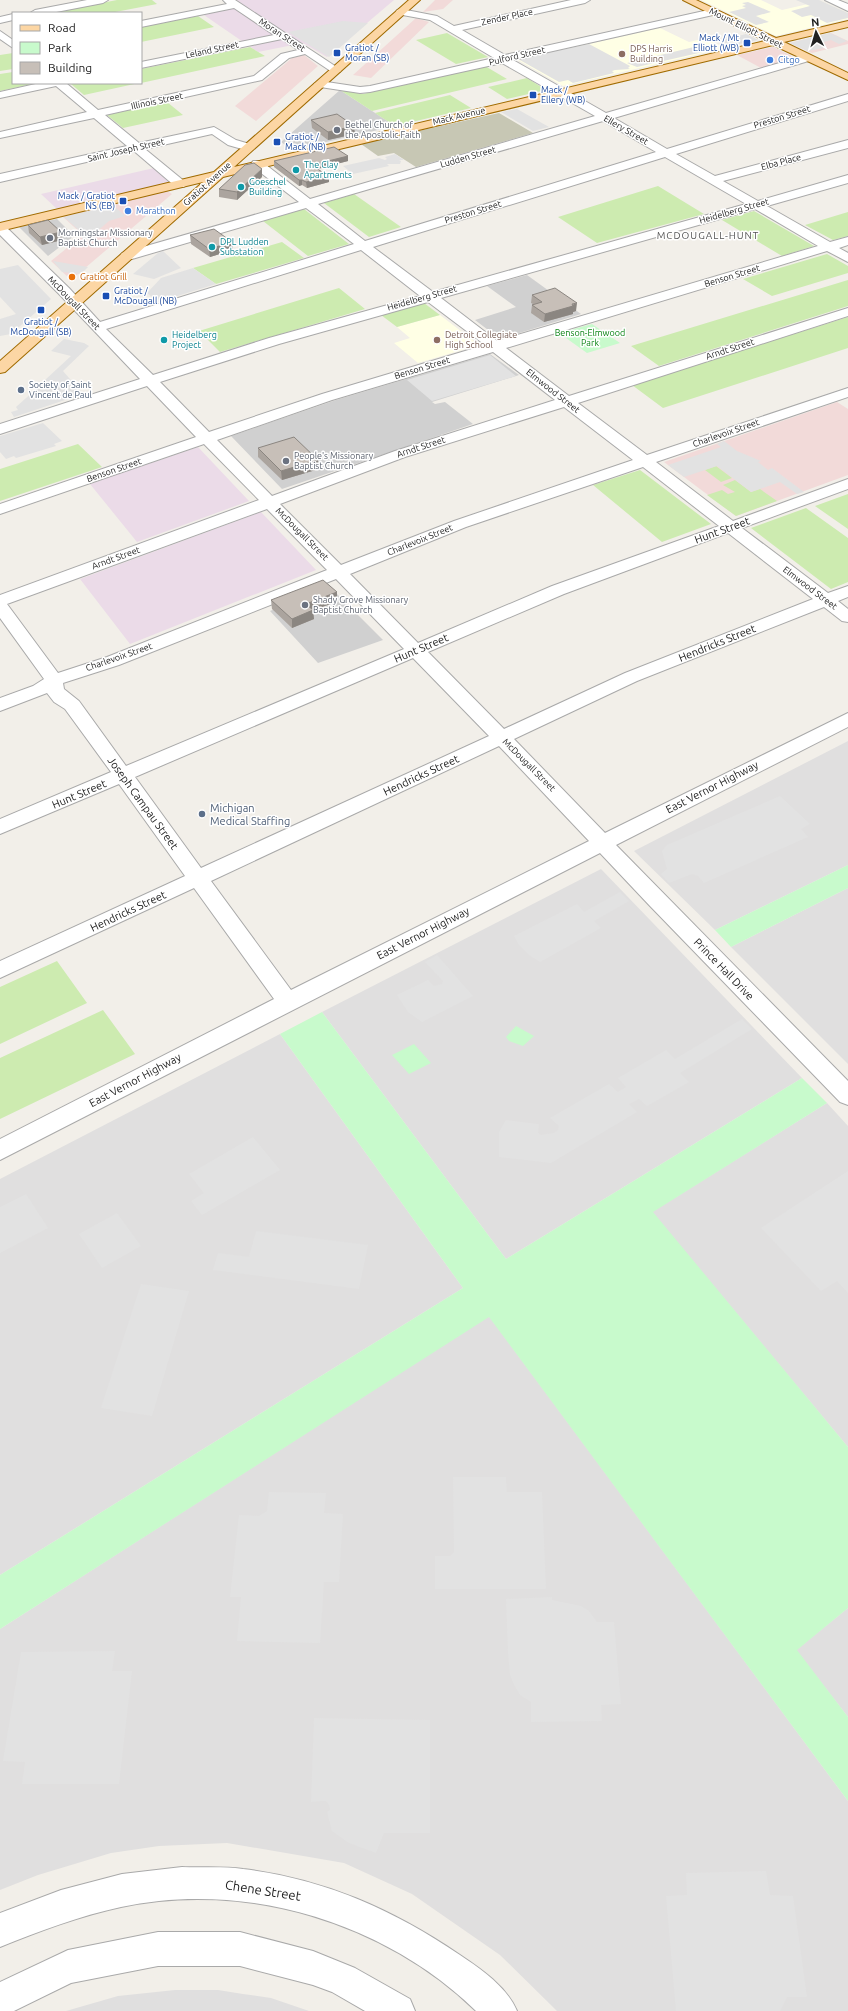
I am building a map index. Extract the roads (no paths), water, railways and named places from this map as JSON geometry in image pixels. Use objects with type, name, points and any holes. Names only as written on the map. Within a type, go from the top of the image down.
[{"type":"main road","name":"Gratiot Avenue","points":[[0,369],[415,0]]},
{"type":"main road","name":"Mount Elliott Street","points":[[688,0],[848,77]]},
{"type":"main road","name":"Mack Avenue","points":[[0,227],[257,164],[848,24]]},
{"type":"street","points":[[40,12],[103,0]]},
{"type":"street","name":"Zender Place","points":[[452,29],[585,0]]},
{"type":"street","points":[[830,0],[848,8]]},
{"type":"street","points":[[142,24],[232,3]]},
{"type":"street","name":"Moran Street","points":[[232,3],[336,70]]},
{"type":"street","name":"Ellery Street","points":[[400,12],[428,16],[452,29],[848,258]]},
{"type":"street","name":"Pulford Street","points":[[320,84],[360,90],[713,12]]},
{"type":"street","points":[[0,20],[12,17]]},
{"type":"street","points":[[0,34],[11,49]]},
{"type":"street","name":"Leland Street","points":[[142,65],[283,36]]},
{"type":"street","name":"Illinois Street","points":[[0,135],[256,79],[285,56],[306,51]]},
{"type":"street","name":"Ludden Street","points":[[127,256],[808,58]]},
{"type":"street","points":[[0,95],[50,84]]},
{"type":"street","points":[[60,84],[180,184]]},
{"type":"street","name":"Preston Street","points":[[97,327],[848,96]]},
{"type":"street","name":"Saint Joseph Street","points":[[0,178],[214,130],[232,143],[249,147]]},
{"type":"street","name":"Elba Place","points":[[713,180],[848,144]]},
{"type":"street","name":"Elmwood Street","points":[[257,164],[848,617]]},
{"type":"street","name":"Heidelberg Street","points":[[0,428],[274,341],[429,296],[848,179]]},
{"type":"street","name":"McDougall Street","points":[[0,227],[416,650],[602,842]]},
{"type":"street","name":"Benson Street","points":[[0,509],[326,397],[848,241]]},
{"type":"street","name":"Arndt Street","points":[[0,601],[400,454],[848,312]]},
{"type":"street","name":"Charlevoix Street","points":[[0,705],[39,690],[54,680],[114,661],[471,520],[848,392]]},
{"type":"street","name":"Hunt Street","points":[[0,827],[558,590],[848,484]]},
{"type":"street","name":"Hendricks Street","points":[[0,970],[631,677],[848,591]]},
{"type":"street","name":"Joseph Campau Street","points":[[0,606],[54,680],[53,688],[58,696],[72,705],[288,1002]]},
{"type":"street","points":[[72,705],[72,693],[77,684],[114,661]]},
{"type":"street","name":"East Vernor Highway","points":[[0,1150],[602,842],[848,719]]},
{"type":"street","name":"Prince Hall Drive","points":[[602,842],[657,901],[848,1096]]},
{"type":"street","name":"Chene Street","points":[[0,1930],[33,1915],[90,1896],[136,1887],[185,1882],[252,1886],[291,1893],[327,1903],[375,1922],[428,1953],[467,1981],[500,2011]]},
{"type":"street","points":[[0,2000],[68,1967],[158,1949],[240,1949],[313,1968],[344,1980],[398,2011]]},
{"type":"place","name":"Mack / Mt Elliott (WB)","points":[[747,43]]},
{"type":"place","name":"Gratiot / Moran (SB)","points":[[337,53]]},
{"type":"place","name":"DPS Harris Building","points":[[622,54]]},
{"type":"place","name":"Citgo","points":[[770,60]]},
{"type":"place","name":"Mack / Ellery (WB)","points":[[533,95]]},
{"type":"place","name":"Bethel Church of the Apostolic Faith","points":[[337,130]]},
{"type":"place","name":"Gratiot / Mack (NB)","points":[[277,142]]},
{"type":"place","name":"The Clay Apartments","points":[[296,170]]},
{"type":"place","name":"Goeschel Building","points":[[241,187]]},
{"type":"place","name":"Mack / Gratiot NS (EB)","points":[[123,201]]},
{"type":"place","name":"Marathon","points":[[128,211]]},
{"type":"place","name":"Morningstar Missionary Baptist Church","points":[[50,238]]},
{"type":"place","name":"DPL Ludden Substation","points":[[212,247]]},
{"type":"place","name":"Gratiot Grill","points":[[72,277]]},
{"type":"place","name":"Gratiot / McDougall (NB)","points":[[106,296]]},
{"type":"place","name":"Gratiot / McDougall (SB)","points":[[41,310]]},
{"type":"place","name":"Heidelberg Project","points":[[164,340]]},
{"type":"place","name":"Detroit Collegiate High School","points":[[437,340]]},
{"type":"place","name":"Society of Saint Vincent de Paul","points":[[21,390]]},
{"type":"place","name":"People's Missionary Baptist Church","points":[[286,461]]},
{"type":"place","name":"Shady Grove Missionary Baptist Church","points":[[305,605]]},
{"type":"place","name":"Michigan Medical Staffing","points":[[202,814]]},
{"type":"district","name":"MCDOUGALL-HUNT","points":[[708,235]]},
{"type":"park label","name":"Benson-Elmwood Park","points":[[590,338]]}]
